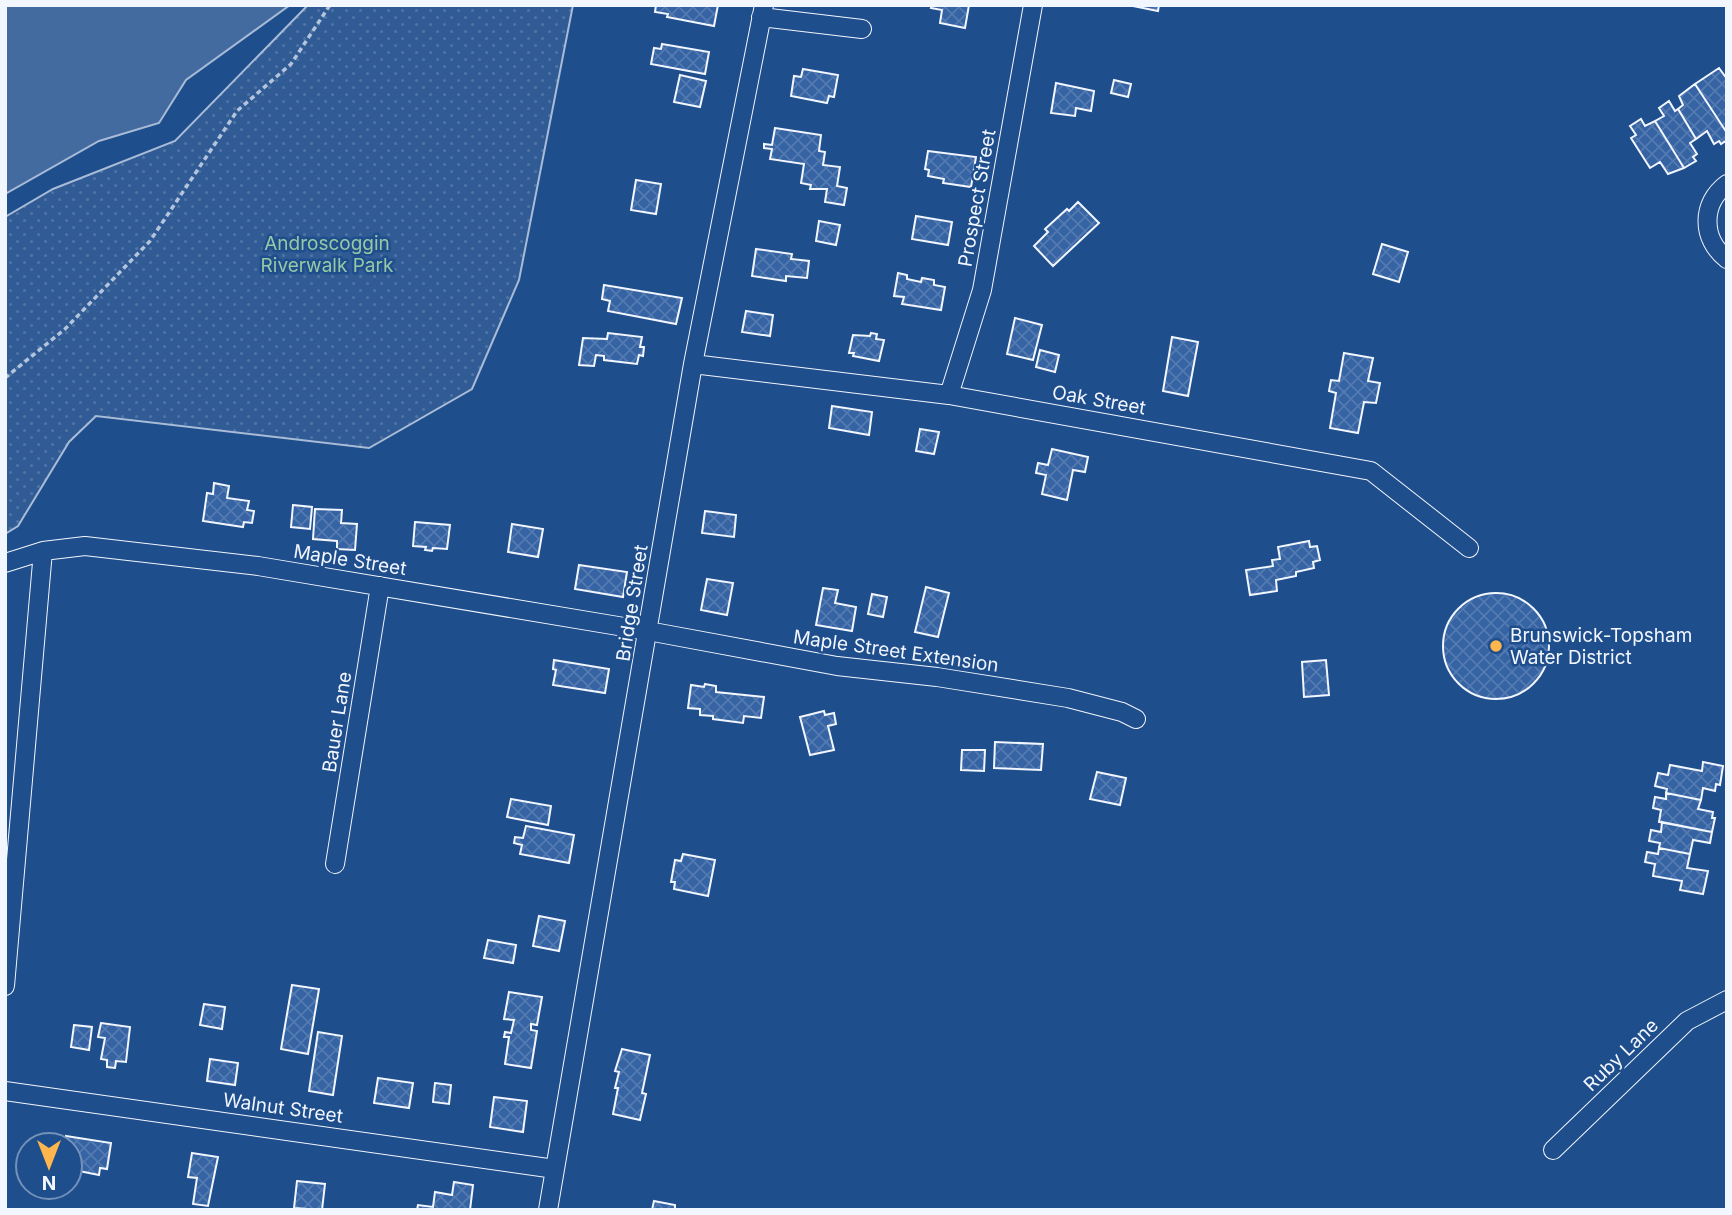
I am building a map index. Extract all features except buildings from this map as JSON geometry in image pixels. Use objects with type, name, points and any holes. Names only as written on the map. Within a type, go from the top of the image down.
[{"type":"street","name":"Prospect Street","points":[[950,395],[982,290],[1033,5]]},
{"type":"street","points":[[762,11],[862,29]]},
{"type":"street","name":"Bridge Street","points":[[548,1210],[693,364],[762,11]]},
{"type":"street","points":[[1727,184],[1718,190],[1709,205],[1707,222],[1709,238],[1718,252],[1727,259]]},
{"type":"street","name":"Oak Street","points":[[693,364],[950,395],[1371,471],[1469,548]]},
{"type":"street","name":"Maple Street","points":[[5,563],[43,551],[85,546],[114,548],[258,566],[648,631]]},
{"type":"street","points":[[5,986],[43,551]]},
{"type":"street","name":"Bauer Lane","points":[[335,864],[380,586]]},
{"type":"street","name":"Maple Street Extension","points":[[648,631],[837,666],[937,677],[1068,698],[1122,712],[1136,719]]},
{"type":"street","name":"Ruby Lane","points":[[1553,1150],[1687,1021],[1727,1000]]},
{"type":"street","name":"Walnut Street","points":[[5,1091],[555,1170]]},
{"type":"path","points":[[5,378],[65,328],[150,241],[237,111],[291,64],[330,5]]},
{"type":"green space","name":"Androscoggin Riverwalk Park","points":[[308,5],[573,5],[519,280],[472,389],[369,448],[96,416],[69,442],[18,526],[5,534],[5,217],[53,189],[175,141]]},
{"type":"shaded area","points":[[5,5],[290,5],[186,80],[159,123],[99,141],[5,194]]},
{"type":"place","name":"Brunswick-Topsham Water District","points":[[1496,646]]}]
